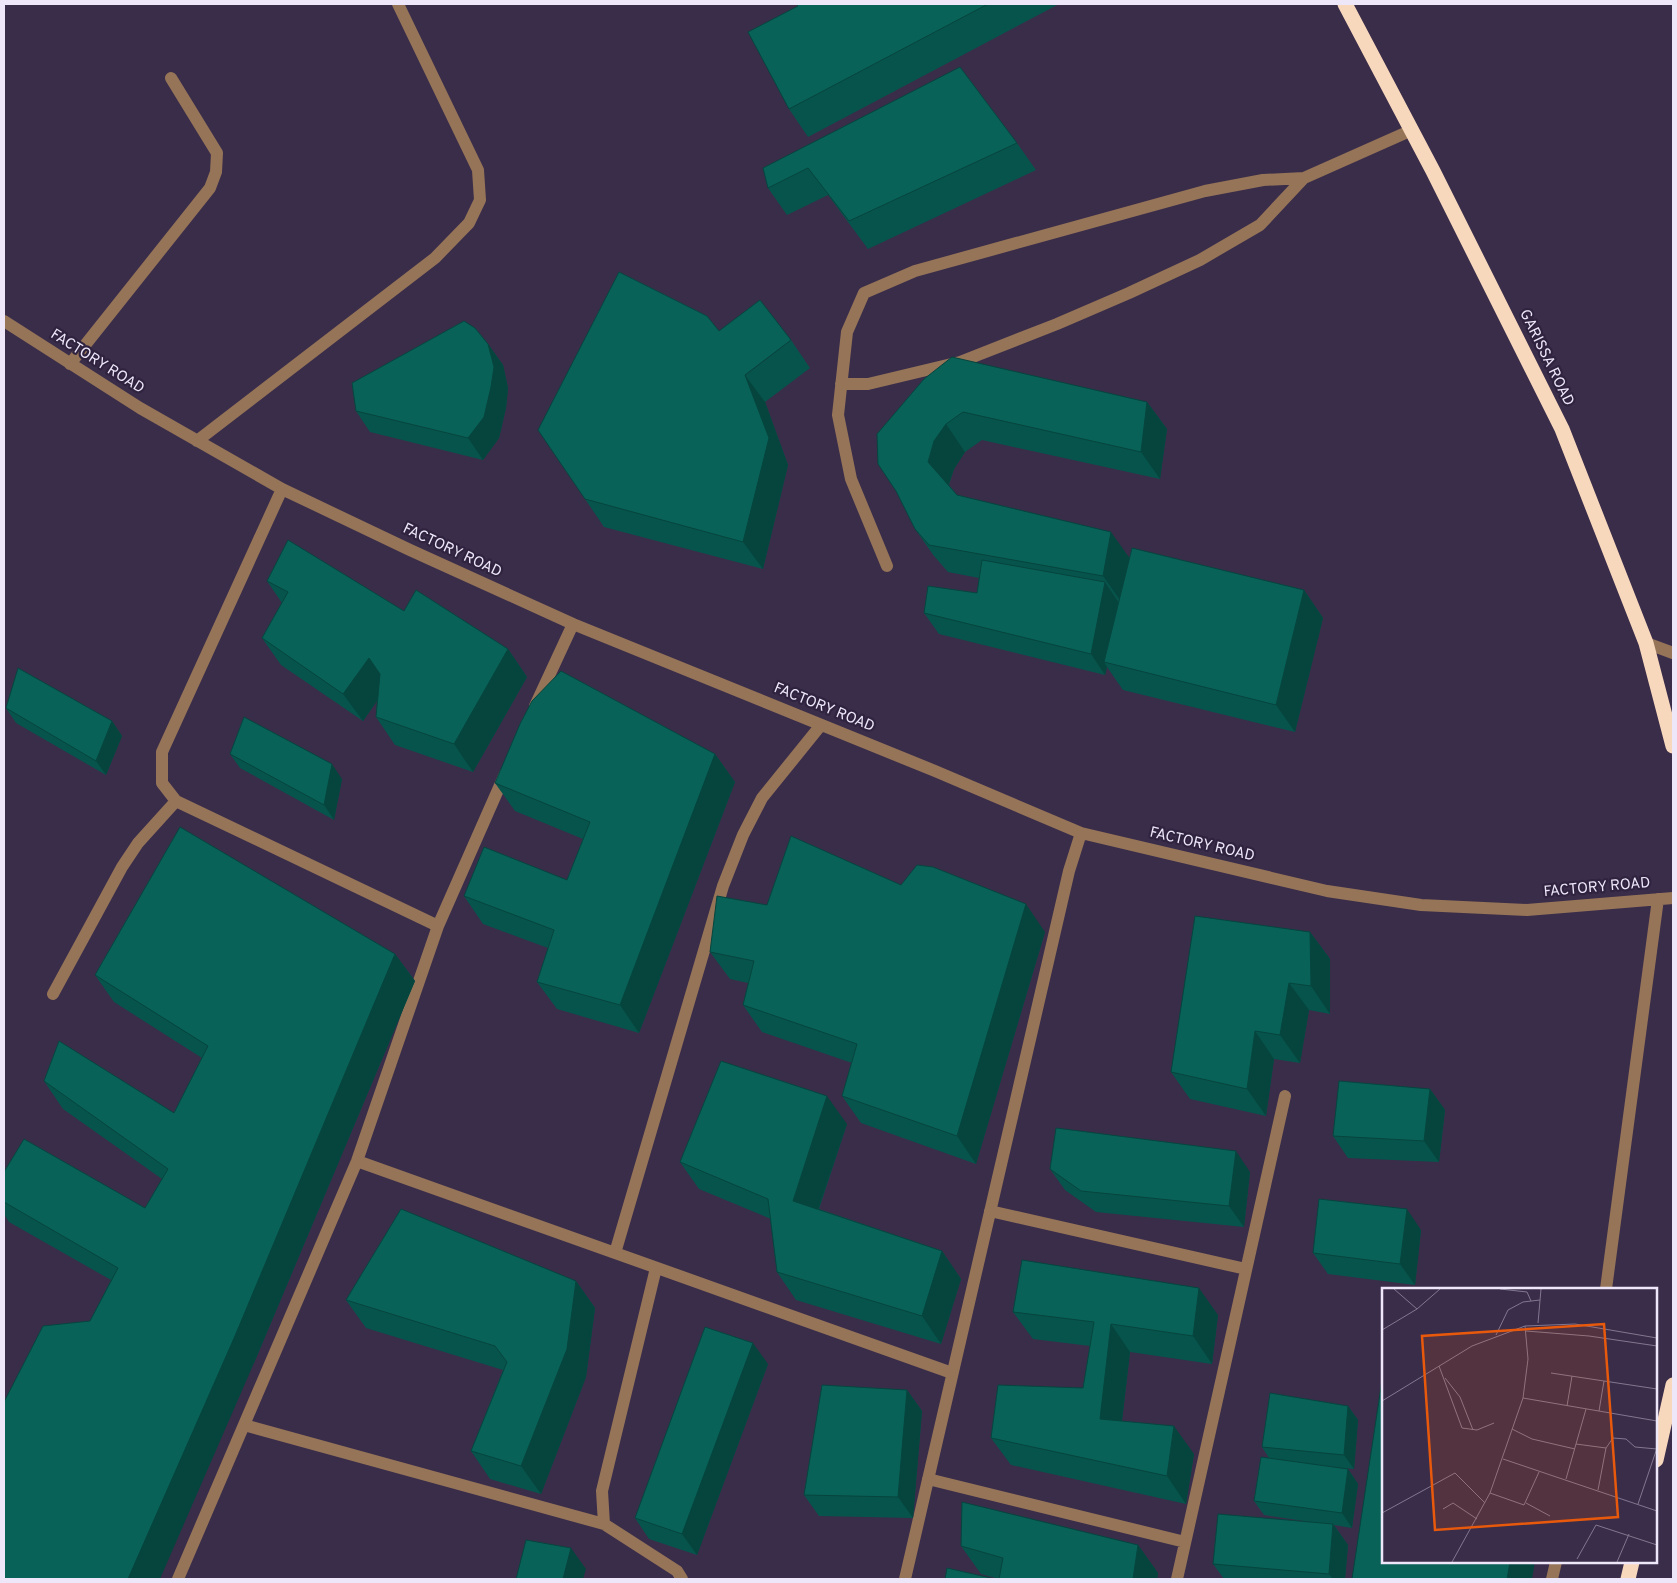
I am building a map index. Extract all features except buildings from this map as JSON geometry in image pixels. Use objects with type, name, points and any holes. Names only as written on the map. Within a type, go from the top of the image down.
[{"type":"highway","name":"GARISSA ROAD","points":[[1345,4],[1412,130],[1562,429],[1646,643],[1673,746]]},
{"type":"highway","points":[[1657,1456],[1673,1385]]},
{"type":"highway","points":[[1628,1579],[1632,1563]]},
{"type":"street","points":[[197,441],[435,258],[469,223],[480,200],[478,170],[398,4]]},
{"type":"street","points":[[70,364],[210,188],[216,172],[217,153],[172,78]]},
{"type":"street","points":[[887,566],[851,479],[838,415],[847,332],[864,293],[915,270],[1204,192],[1263,180],[1304,178],[1412,130]]},
{"type":"street","points":[[842,384],[868,384],[960,362],[1129,294],[1200,260],[1260,225],[1304,178]]},
{"type":"street","name":"FACTORY ROAD","points":[[4,322],[140,408],[282,489],[410,550],[573,624],[1081,833],[1326,891],[1421,905],[1527,910],[1673,898]]},
{"type":"street","points":[[282,489],[162,752],[162,783],[176,801],[438,926]]},
{"type":"street","points":[[529,719],[573,624]]},
{"type":"street","points":[[1646,643],[1673,653]]},
{"type":"street","points":[[615,1253],[723,886],[743,836],[762,798],[821,725]]},
{"type":"street","points":[[178,1579],[357,1161],[438,926],[509,764]]},
{"type":"street","points":[[53,994],[122,867],[138,843],[176,801]]},
{"type":"street","points":[[905,1579],[1070,871],[1081,833]]},
{"type":"street","points":[[1606,1288],[1658,899]]},
{"type":"street","points":[[1176,1579],[1285,1096]]},
{"type":"street","points":[[357,1161],[952,1374]]},
{"type":"street","points":[[990,1211],[1246,1269]]},
{"type":"street","points":[[604,1524],[602,1491],[656,1268]]},
{"type":"street","points":[[244,1425],[604,1524],[677,1571],[682,1579]]},
{"type":"street","points":[[928,1479],[1185,1542]]},
{"type":"street","points":[[1552,1579],[1556,1563]]}]
